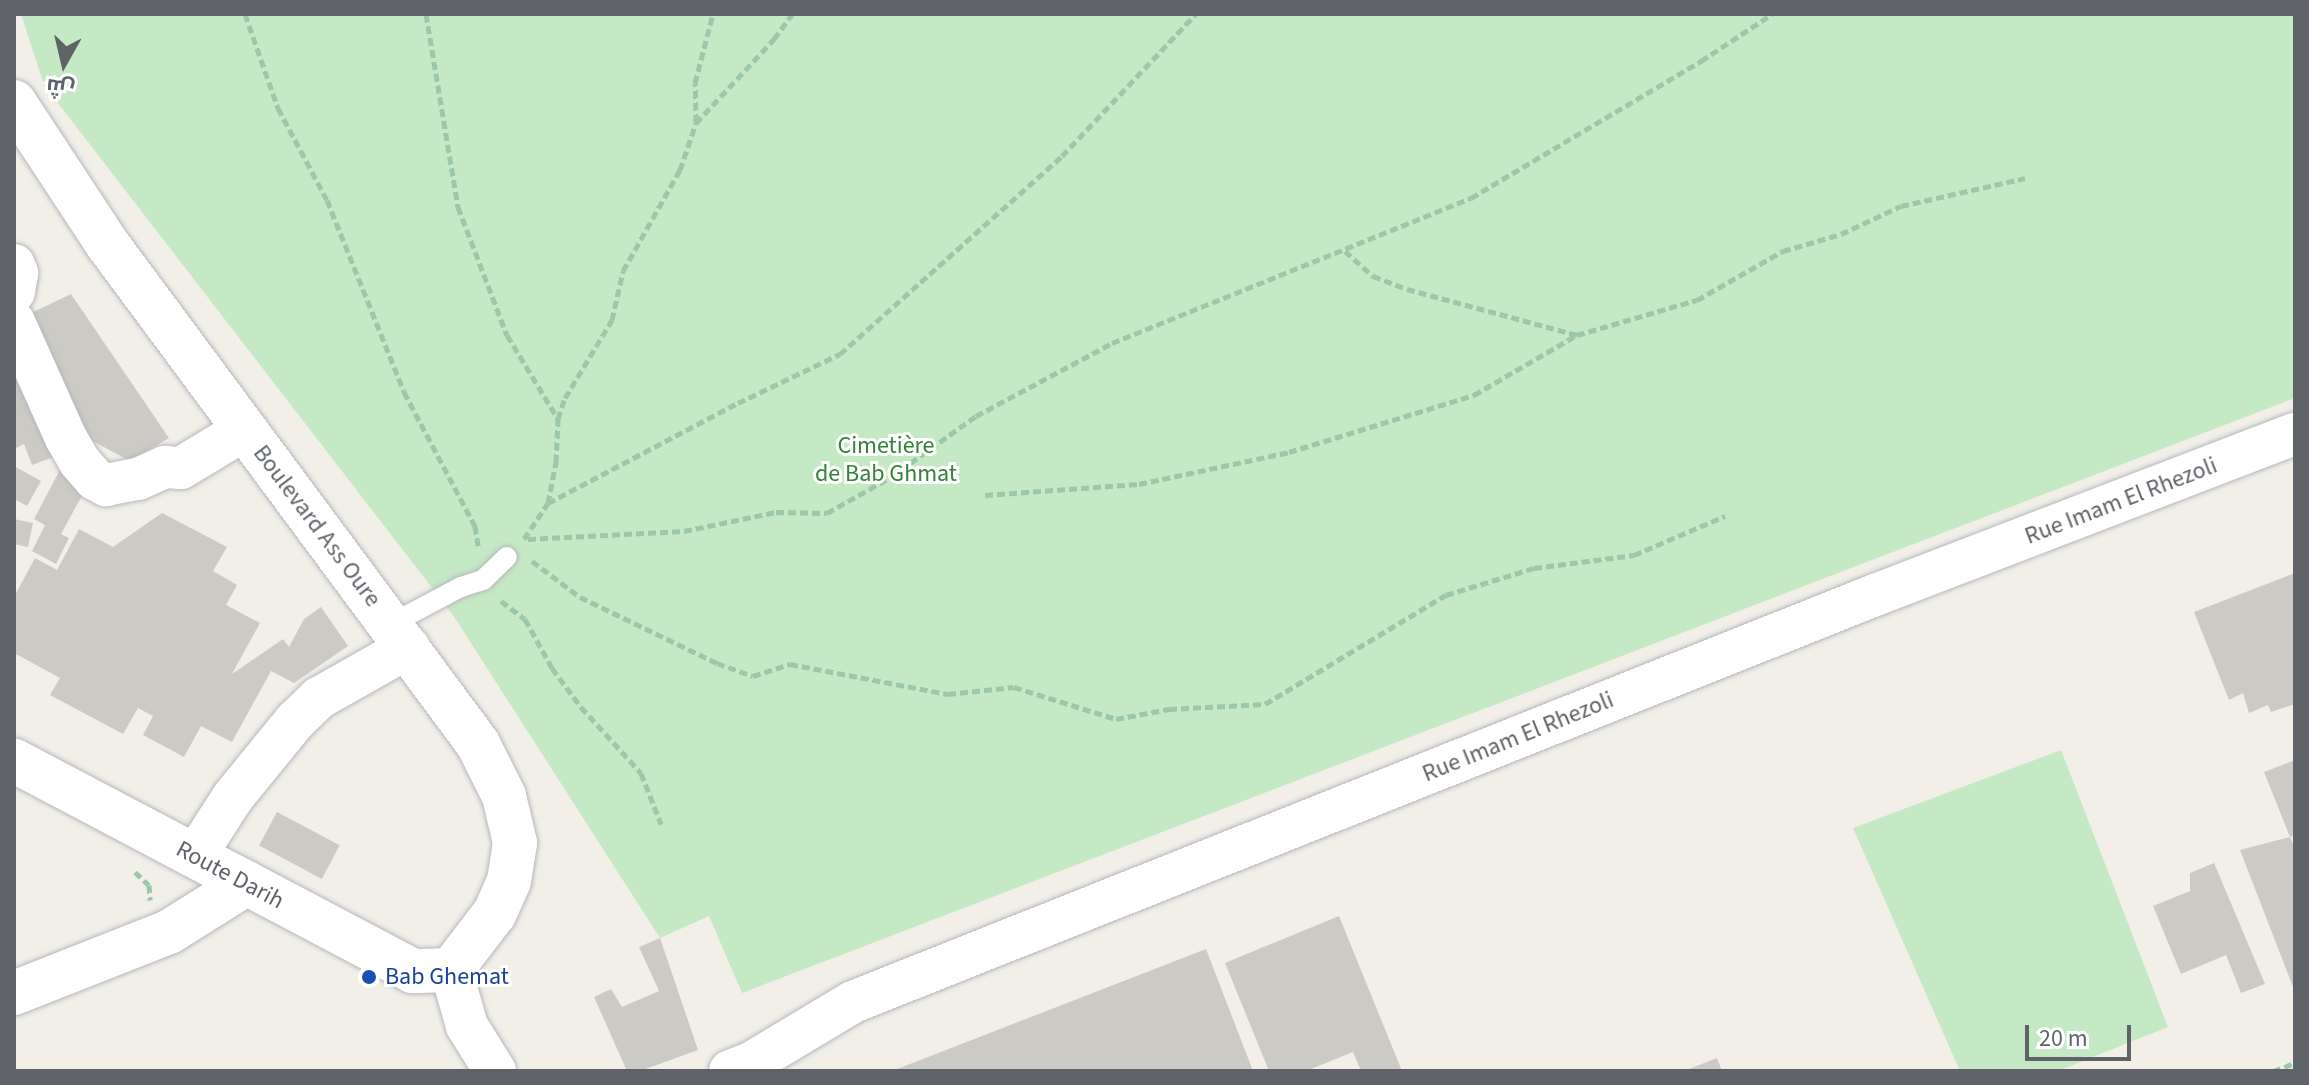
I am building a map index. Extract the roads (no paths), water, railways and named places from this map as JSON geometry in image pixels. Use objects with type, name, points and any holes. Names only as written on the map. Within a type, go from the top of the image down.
[{"type":"street","name":"Boulevard Ass Oure","points":[[14,102],[108,245],[478,744],[504,796],[515,843],[509,881],[494,914],[451,970]]},
{"type":"street","points":[[14,265],[17,273],[14,292]]},
{"type":"street","points":[[14,322],[66,438],[80,462],[95,479],[106,485],[138,479],[165,467],[181,468],[244,430]]},
{"type":"street","name":"Rue Imam El Rhezoli","points":[[747,1068],[853,1002],[1875,595],[2295,434]]},
{"type":"street","points":[[195,856],[233,797],[295,721],[319,698],[400,636]]},
{"type":"street","name":"Route Darih","points":[[14,761],[413,971],[451,970]]},
{"type":"street","points":[[14,993],[169,932],[247,883]]},
{"type":"street","points":[[451,970],[467,1026],[495,1071]]},
{"type":"street","points":[[467,1026],[502,1046],[524,1071]]},
{"type":"lane","points":[[400,636],[461,587],[483,580],[511,553]]},
{"type":"place","name":"Bab Ghemat","points":[[369,977]]},
{"type":"park label","name":"Cimetière de Bab Ghmat","points":[[886,460]]}]
